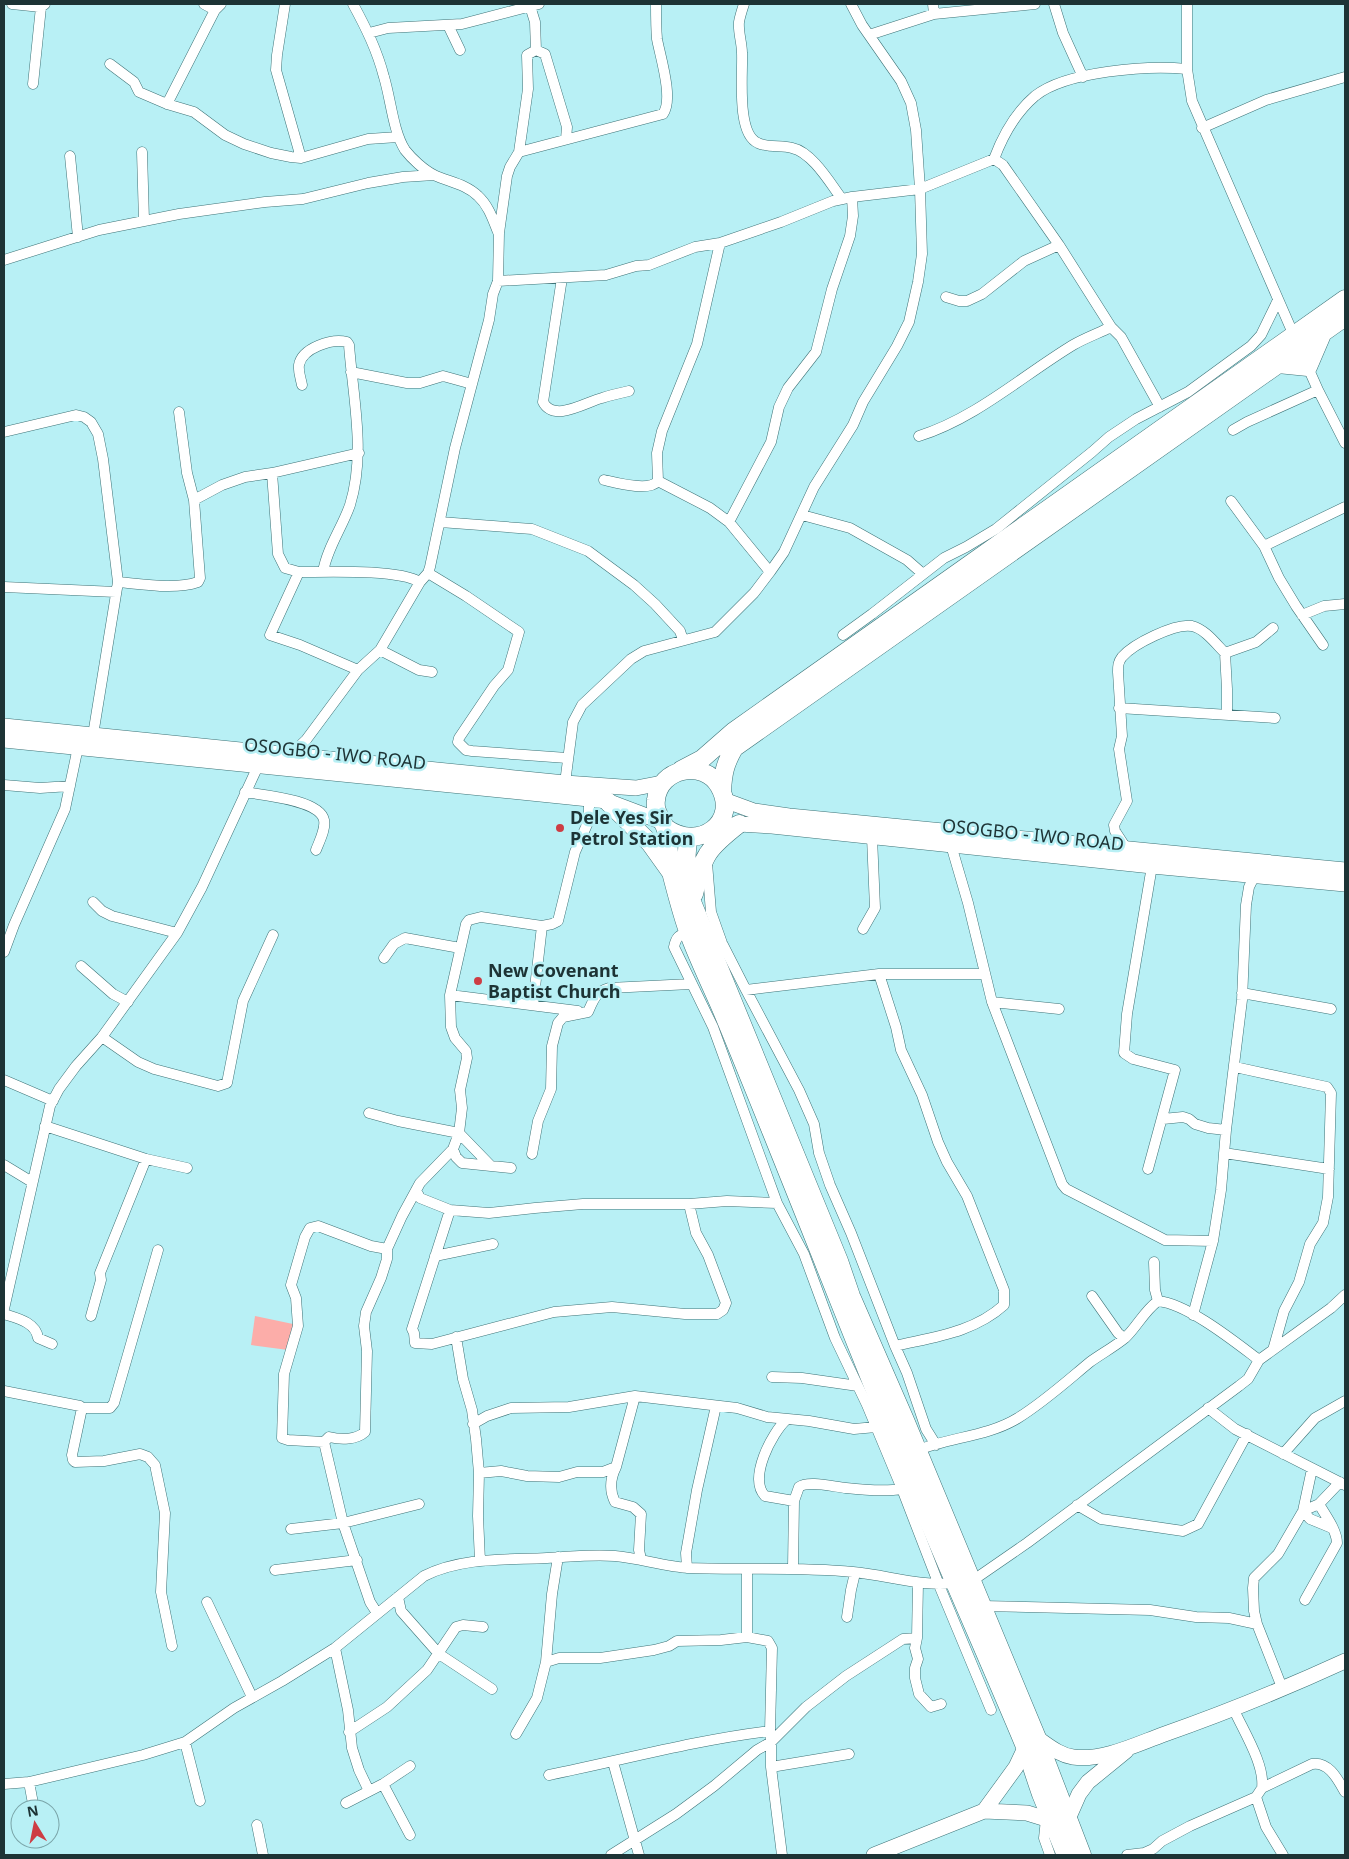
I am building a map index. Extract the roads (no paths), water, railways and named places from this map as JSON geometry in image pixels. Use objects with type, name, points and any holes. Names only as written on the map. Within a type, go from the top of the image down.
[{"type":"highway","points":[[1345,300],[1297,342],[734,731],[702,759],[677,772],[662,783],[657,792],[655,802],[656,811],[663,824],[673,834],[688,838],[703,835],[716,828],[724,807],[723,773],[726,762],[734,748],[1278,364],[1297,342],[1323,332],[1345,317]]},
{"type":"highway","points":[[1278,364],[1308,367],[1323,332]]},
{"type":"highway","points":[[677,772],[688,769],[704,772],[717,782],[723,795]]},
{"type":"highway","points":[[608,801],[650,843],[671,872]]},
{"type":"highway","points":[[663,824],[671,872],[688,932],[777,1142],[833,1265],[851,1296],[916,1451],[955,1583],[982,1606],[1031,1743],[1066,1855]]},
{"type":"highway","points":[[692,902],[699,872],[706,855],[717,841],[739,824]]},
{"type":"highway","points":[[688,838],[686,864],[692,902],[833,1265],[873,1404],[1031,1743]]},
{"type":"highway","points":[[1056,1820],[1082,1855]]},
{"type":"main road","name":"OSOGBO - IWO ROAD","points":[[4,726],[565,784],[636,788],[662,783]]},
{"type":"main road","name":"OSOGBO - IWO ROAD","points":[[4,740],[608,801],[663,824]]},
{"type":"main road","name":"OSOGBO - IWO ROAD","points":[[723,795],[754,811],[789,816],[1345,870]]},
{"type":"main road","name":"OSOGBO - IWO ROAD","points":[[716,828],[739,824],[1345,884]]},
{"type":"main road","points":[[984,1811],[1031,1743],[1075,1758],[1085,1758],[1129,1748],[1234,1710],[1345,1661]]},
{"type":"main road","points":[[874,1855],[984,1811],[1027,1813],[1056,1820],[1088,1782],[1129,1748]]},
{"type":"street","points":[[12,4],[43,6],[33,84]]},
{"type":"street","points":[[167,104],[218,7],[204,4]]},
{"type":"street","points":[[285,4],[276,70],[301,158]]},
{"type":"street","points":[[353,4],[369,33],[385,78],[398,137],[406,151],[420,166],[434,175],[463,185],[478,195],[487,206],[499,233]]},
{"type":"street","points":[[520,152],[663,114],[666,110],[664,66],[657,38],[656,4]]},
{"type":"street","points":[[729,522],[771,442],[779,407],[788,388],[816,352],[832,289],[850,236],[853,216],[847,198],[803,152],[793,148],[758,143],[750,137],[743,108],[742,53],[739,23],[744,4]]},
{"type":"street","points":[[565,784],[573,722],[582,705],[644,650],[715,632],[754,593],[770,572],[784,552],[818,480],[853,425],[863,402],[897,346],[909,322],[922,254],[916,130],[911,103],[901,81],[862,25],[851,4]]},
{"type":"street","points":[[869,35],[933,9],[1035,4]]},
{"type":"street","points":[[1054,4],[1063,32],[1083,77]]},
{"type":"street","points":[[1187,4],[1188,69],[1192,101],[1202,128],[1318,390],[1345,443]]},
{"type":"street","points":[[369,33],[388,28],[462,24],[534,5],[536,50]]},
{"type":"street","points":[[448,24],[460,50]]},
{"type":"street","points":[[536,50],[545,54],[568,127],[566,139]]},
{"type":"street","points":[[290,755],[306,740],[358,670],[380,650],[420,582],[428,573],[455,448],[493,294],[498,281],[499,233],[507,176],[510,167],[520,152],[528,89],[527,55],[536,50]]},
{"type":"street","points":[[110,64],[134,82],[139,92],[167,104],[194,112],[225,135],[270,153],[301,158],[368,139],[398,137]]},
{"type":"street","points":[[498,281],[606,275],[636,266],[650,265],[695,247],[720,243],[781,222],[815,207],[847,198],[920,189],[994,159],[1006,129],[1034,96],[1046,88],[1083,77],[1135,68],[1163,66],[1188,69]]},
{"type":"street","points":[[1202,128],[1266,100],[1345,77]]},
{"type":"street","points":[[142,152],[144,221]]},
{"type":"street","points":[[70,156],[78,237]]},
{"type":"street","points":[[994,159],[1002,165],[1059,245],[1111,327],[1121,337],[1160,407]]},
{"type":"street","points":[[4,260],[99,230],[179,214],[265,202],[303,199],[403,177],[434,175]]},
{"type":"street","points":[[658,481],[657,453],[662,430],[696,344],[720,243]]},
{"type":"street","points":[[946,297],[967,301],[982,294],[1024,261],[1059,245]]},
{"type":"street","points":[[562,278],[543,402],[545,406],[550,410],[556,411],[574,409],[602,398],[629,391]]},
{"type":"street","points":[[842,635],[944,558],[996,529],[1124,426],[1188,392],[1251,346],[1261,335],[1278,300]]},
{"type":"street","points":[[919,436],[943,428],[992,400],[1074,344],[1111,327]]},
{"type":"street","points":[[302,386],[299,366],[301,359],[306,353],[336,341],[347,342],[349,345],[359,453],[350,505],[325,559],[322,572]]},
{"type":"street","points":[[351,372],[407,383],[420,383],[443,376],[472,384]]},
{"type":"street","points":[[1234,430],[1247,422],[1318,390]]},
{"type":"street","points":[[4,587],[173,586],[198,582],[200,578],[194,500],[179,412]]},
{"type":"street","points":[[4,432],[76,416],[84,416],[91,422],[98,434],[103,460],[117,587],[93,735]]},
{"type":"street","points":[[194,500],[222,485],[245,478],[359,453]]},
{"type":"street","points":[[272,473],[278,554],[285,568],[299,572],[390,575],[414,578],[420,582]]},
{"type":"street","points":[[604,480],[636,486],[652,486],[658,481]]},
{"type":"street","points":[[658,481],[710,508],[729,522],[770,572]]},
{"type":"street","points":[[1232,501],[1264,546],[1279,578],[1323,645]]},
{"type":"street","points":[[1264,546],[1345,507]]},
{"type":"street","points":[[804,510],[819,520],[858,532],[907,560],[923,574]]},
{"type":"street","points":[[440,522],[532,530],[588,551],[634,585],[655,604],[680,631],[682,640]]},
{"type":"street","points":[[299,572],[270,635],[300,645],[358,670]]},
{"type":"street","points":[[428,573],[519,632],[508,670],[477,711],[458,742],[466,750],[472,751],[567,758]]},
{"type":"street","points":[[1302,615],[1324,606],[1345,604]]},
{"type":"street","points":[[1126,848],[1115,831],[1114,825],[1127,801],[1119,749],[1122,736],[1118,663],[1130,650],[1145,641],[1184,625],[1194,626],[1207,635],[1225,653],[1228,689],[1227,715]]},
{"type":"street","points":[[1225,653],[1256,642],[1273,628]]},
{"type":"street","points":[[380,650],[419,670],[432,672]]},
{"type":"street","points":[[1120,708],[1275,718]]},
{"type":"street","points":[[4,952],[65,809],[78,747]]},
{"type":"street","points":[[4,1309],[7,1280],[44,1126],[53,1101],[59,1089],[76,1066],[102,1037],[177,933],[202,887],[258,766]]},
{"type":"street","points":[[4,785],[40,788],[70,786]]},
{"type":"street","points":[[245,792],[299,802],[318,811],[324,818],[325,825],[316,850]]},
{"type":"street","points":[[387,1249],[371,1246],[318,1226],[310,1228],[305,1238],[291,1285],[296,1298],[298,1326],[284,1374],[282,1438],[324,1442],[329,1438],[342,1440],[361,1435],[365,1432],[367,1351],[364,1326],[366,1312],[388,1259],[387,1249],[402,1216],[419,1190],[453,1149],[459,1133],[462,1108],[461,1085],[467,1058],[466,1051],[455,1038],[451,1027],[450,994],[466,924],[469,920],[475,918],[542,926],[558,921],[576,852],[589,820],[589,799]]},
{"type":"street","points":[[863,929],[875,908],[872,837]]},
{"type":"street","points":[[951,845],[968,903],[992,1002],[1062,1184],[1066,1189],[1165,1240],[1213,1241]]},
{"type":"street","points":[[706,855],[711,912],[722,943],[799,1090],[814,1124],[819,1153],[830,1185],[907,1373],[926,1429],[936,1445]]},
{"type":"street","points":[[1148,1169],[1176,1070],[1133,1059],[1124,1053],[1127,1014],[1152,866]]},
{"type":"street","points":[[1193,1315],[1213,1241],[1221,1190],[1242,993],[1246,904],[1249,887],[1254,875]]},
{"type":"street","points":[[93,902],[102,911],[112,916],[177,933]]},
{"type":"street","points":[[533,1005],[542,926]]},
{"type":"street","points":[[688,932],[676,939],[674,947],[713,1027],[776,1203],[804,1254],[836,1338],[858,1386],[873,1404],[876,1427],[902,1488],[955,1583],[991,1710]]},
{"type":"street","points":[[102,1037],[138,1062],[154,1069],[218,1086],[227,1083],[243,1001],[273,935]]},
{"type":"street","points":[[384,958],[389,954],[394,944],[404,938],[460,948]]},
{"type":"street","points":[[81,966],[113,994],[128,1002]]},
{"type":"street","points":[[746,990],[879,974],[984,974]]},
{"type":"street","points":[[879,974],[896,1027],[901,1050],[922,1095],[947,1162],[967,1196],[1004,1290],[1005,1297],[1004,1305],[992,1316],[976,1325],[895,1346]]},
{"type":"street","points":[[588,1012],[597,994],[602,990],[691,984]]},
{"type":"street","points":[[1242,993],[1332,1009]]},
{"type":"street","points":[[450,994],[588,1012]]},
{"type":"street","points":[[992,1002],[1059,1009]]},
{"type":"street","points":[[532,1154],[538,1121],[551,1088],[552,1046],[558,1023],[563,1017],[588,1012]]},
{"type":"street","points":[[1235,1067],[1330,1089],[1328,1197],[1323,1223],[1310,1244],[1299,1282],[1284,1311],[1273,1350]]},
{"type":"street","points":[[4,1080],[53,1101]]},
{"type":"street","points":[[369,1113],[398,1121],[459,1133],[490,1165]]},
{"type":"street","points":[[1163,1119],[1189,1118],[1195,1124],[1226,1130]]},
{"type":"street","points":[[44,1126],[146,1159],[187,1168]]},
{"type":"street","points":[[758,1150],[777,1142]]},
{"type":"street","points":[[453,1149],[456,1158],[462,1163],[511,1168]]},
{"type":"street","points":[[1224,1154],[1329,1169]]},
{"type":"street","points":[[91,1316],[101,1280],[100,1273],[146,1159]]},
{"type":"street","points":[[4,1165],[32,1182]]},
{"type":"street","points":[[419,1190],[450,1210],[489,1214],[583,1204],[689,1204],[727,1201],[776,1203]]},
{"type":"street","points":[[450,1210],[412,1329],[415,1343],[432,1344],[554,1312],[582,1309],[612,1307],[685,1314],[717,1314],[723,1310],[726,1302],[708,1255],[696,1233],[689,1204]]},
{"type":"street","points":[[435,1256],[493,1244]]},
{"type":"street","points":[[4,1391],[80,1406],[82,1408],[110,1408],[114,1403],[158,1250]]},
{"type":"street","points":[[1154,1262],[1155,1290],[1158,1302]]},
{"type":"street","points":[[4,1784],[29,1782],[144,1755],[185,1742],[252,1697],[335,1648],[377,1612],[424,1576],[451,1564],[591,1555],[641,1558],[687,1568],[793,1568],[855,1572],[918,1583],[955,1583],[1027,1543],[1248,1379],[1259,1360],[1331,1308],[1345,1295]]},
{"type":"street","points":[[1092,1296],[1118,1333],[1124,1338]]},
{"type":"street","points":[[916,1451],[999,1428],[1018,1418],[1124,1338],[1151,1306],[1158,1302],[1165,1302],[1193,1315],[1259,1360]]},
{"type":"street","points":[[4,1314],[26,1321],[37,1333],[38,1338],[52,1344]]},
{"type":"street","points":[[456,1337],[463,1379],[472,1410],[479,1473],[480,1561]]},
{"type":"street","points":[[772,1377],[802,1378],[858,1386]]},
{"type":"street","points":[[473,1424],[487,1416],[511,1408],[569,1407],[635,1396],[677,1399],[738,1408],[767,1417],[809,1421],[854,1429],[876,1427]]},
{"type":"street","points":[[635,1396],[611,1484],[611,1494],[614,1502],[634,1507],[641,1514],[639,1550],[641,1558]]},
{"type":"street","points":[[1283,1454],[1315,1418],[1345,1401]]},
{"type":"street","points":[[687,1568],[686,1553],[696,1490],[716,1406]]},
{"type":"street","points":[[82,1408],[72,1448],[72,1456],[75,1462],[104,1461],[140,1454],[148,1457],[154,1465],[165,1513],[162,1592],[172,1646]]},
{"type":"street","points":[[1208,1408],[1236,1429],[1343,1484],[1319,1504],[1303,1511]]},
{"type":"street","points":[[786,1420],[771,1438],[760,1468],[760,1488],[765,1496],[794,1501]]},
{"type":"street","points":[[1077,1505],[1101,1519],[1183,1530],[1198,1524],[1247,1434]]},
{"type":"street","points":[[324,1442],[343,1522],[370,1602],[377,1612]]},
{"type":"street","points":[[479,1473],[501,1471],[527,1476],[559,1477],[577,1472],[603,1472],[616,1467]]},
{"type":"street","points":[[1282,1690],[1257,1624],[1254,1611],[1254,1578],[1278,1554],[1303,1511],[1312,1469]]},
{"type":"street","points":[[793,1568],[794,1501],[798,1486],[802,1484],[893,1490],[902,1488]]},
{"type":"street","points":[[291,1529],[343,1522],[419,1504]]},
{"type":"street","points":[[1305,1600],[1336,1547],[1337,1539],[1319,1504]]},
{"type":"street","points":[[1303,1511],[1310,1519],[1332,1528]]},
{"type":"street","points":[[516,1734],[537,1698],[546,1662],[552,1594],[558,1557]]},
{"type":"street","points":[[276,1570],[357,1560]]},
{"type":"street","points":[[747,1569],[747,1637]]},
{"type":"street","points":[[847,1617],[850,1590],[855,1572]]},
{"type":"street","points":[[918,1583],[917,1638],[914,1648],[918,1659],[915,1668],[916,1688],[924,1702],[931,1707],[940,1704]]},
{"type":"street","points":[[398,1596],[402,1611],[439,1654],[492,1689]]},
{"type":"street","points":[[207,1602],[252,1697]]},
{"type":"street","points":[[982,1606],[1150,1610],[1196,1617],[1229,1618],[1257,1624]]},
{"type":"street","points":[[349,1732],[387,1707],[407,1690],[427,1670],[456,1626],[483,1627]]},
{"type":"street","points":[[546,1662],[560,1658],[600,1658],[654,1650],[669,1646],[677,1641],[721,1640],[747,1637],[768,1641],[772,1648],[771,1767],[782,1855]]},
{"type":"street","points":[[611,1855],[676,1814],[714,1786],[757,1750],[772,1742],[806,1707],[846,1676],[903,1639],[917,1638]]},
{"type":"street","points":[[548,1643],[552,1652],[560,1658]]},
{"type":"street","points":[[335,1648],[348,1710],[352,1748],[359,1770],[369,1791]]},
{"type":"street","points":[[1234,1710],[1266,1783]]},
{"type":"street","points":[[549,1775],[613,1762],[675,1746],[728,1736],[770,1731]]},
{"type":"street","points":[[185,1742],[200,1800]]},
{"type":"street","points":[[771,1767],[849,1754]]},
{"type":"street","points":[[613,1762],[639,1855]]},
{"type":"street","points":[[1127,1855],[1153,1849],[1162,1841],[1190,1826],[1256,1797],[1266,1783],[1318,1763],[1323,1764],[1334,1774],[1345,1792]]},
{"type":"street","points":[[346,1803],[383,1784],[410,1766]]},
{"type":"street","points":[[29,1782],[32,1799]]},
{"type":"street","points":[[383,1784],[410,1835]]},
{"type":"street","points":[[1256,1797],[1266,1827],[1283,1855]]},
{"type":"street","points":[[1050,1855],[1044,1838],[1056,1820]]},
{"type":"street","points":[[257,1825],[264,1855]]},
{"type":"place","name":"Dele Yes Sir Petrol Station","points":[[560,828]]},
{"type":"place","name":"New Covenant Baptist Church","points":[[478,981]]}]
